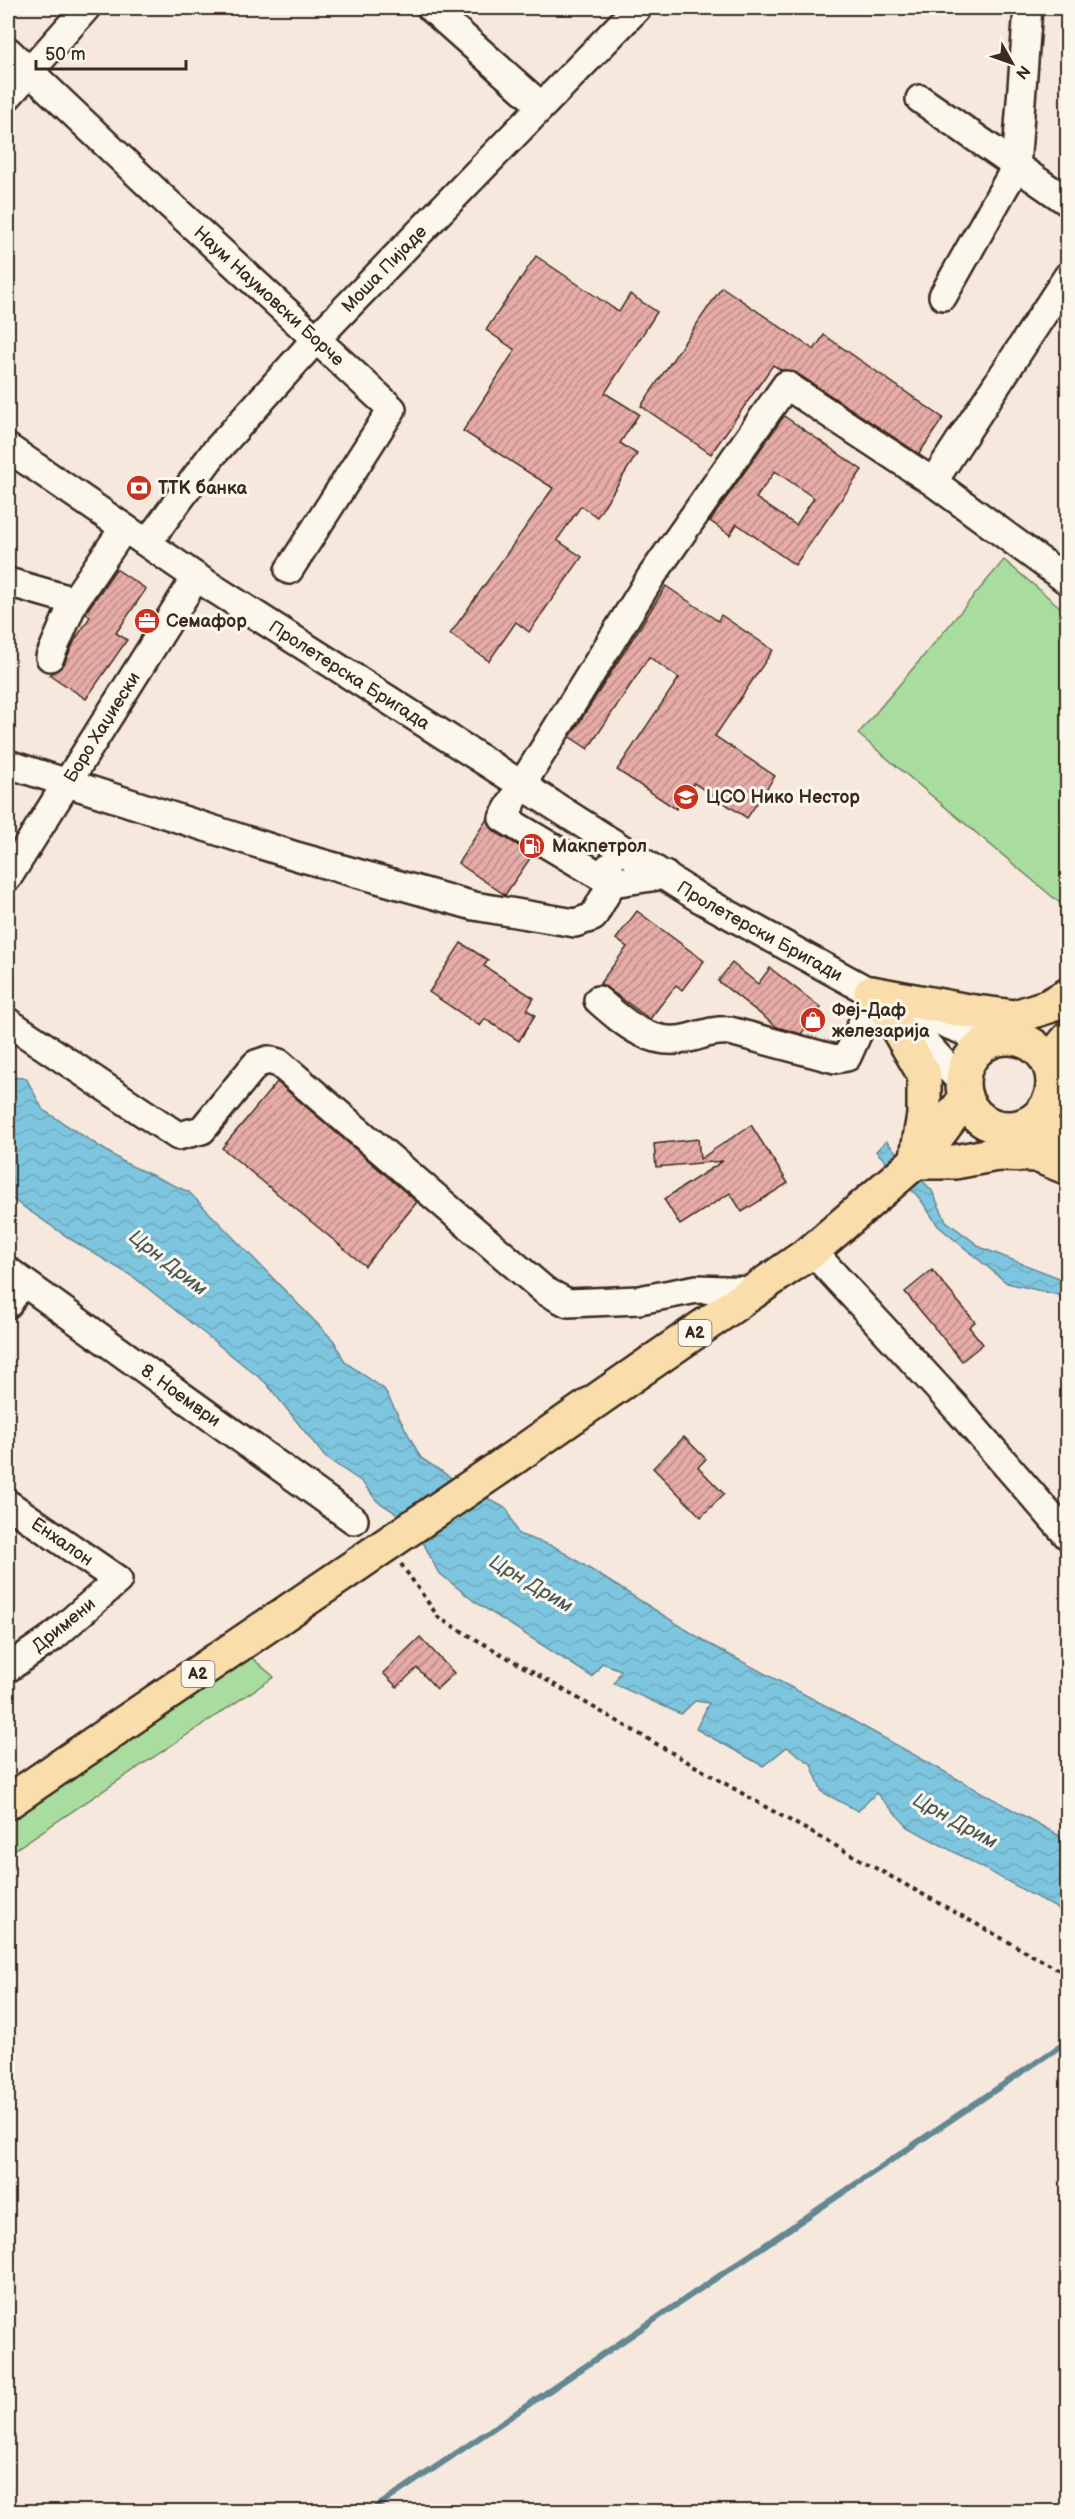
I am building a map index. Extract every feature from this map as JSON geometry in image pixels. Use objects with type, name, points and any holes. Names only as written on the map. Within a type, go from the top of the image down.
[{"type":"main road","points":[[878,997],[1015,1017],[1049,1006],[1068,995]]},
{"type":"main road","points":[[878,997],[924,1074],[924,1114],[917,1161],[955,1162],[997,1154],[1036,1155],[1068,1168]]},
{"type":"main road","points":[[990,1041],[1006,1037],[1023,1039],[1068,1007]]},
{"type":"main road","name":"A2","points":[[917,1161],[1041,1114],[1051,1098],[1059,1070],[1037,1047],[1023,1039]]},
{"type":"main road","name":"A2","points":[[8,1802],[499,1468],[812,1251],[917,1161],[964,1091],[966,1065],[975,1051],[990,1041]]},
{"type":"main road","points":[[964,1091],[974,1113],[985,1123],[1014,1125],[1068,1143]]},
{"type":"street","points":[[8,96],[86,8]]},
{"type":"street","points":[[431,8],[540,105]]},
{"type":"street","name":"Моша Пијаде","points":[[147,543],[213,454],[316,339],[540,105],[637,8]]},
{"type":"street","points":[[943,296],[1016,167],[1028,8]]},
{"type":"street","name":"Наум Наумовски Борче","points":[[8,51],[166,201],[392,409],[290,570]]},
{"type":"street","points":[[920,99],[1068,202]]},
{"type":"street","points":[[933,482],[1068,276]]},
{"type":"street","points":[[665,875],[612,883],[504,818],[521,786],[651,577],[786,386],[933,482],[1067,579]]},
{"type":"street","name":"Пролетерска Бригада","points":[[8,448],[196,578],[418,717],[521,786],[665,875]]},
{"type":"street","points":[[50,657],[74,600],[124,528]]},
{"type":"street","name":"Боро Хаџиески","points":[[8,877],[196,578]]},
{"type":"street","points":[[8,582],[74,600]]},
{"type":"street","points":[[8,764],[296,856],[474,906],[575,923],[593,917],[612,883],[604,837]]},
{"type":"street","name":"Пролетерски Бригади","points":[[665,875],[699,898],[878,997],[990,1041]]},
{"type":"street","points":[[598,1000],[650,1038],[670,1041],[688,1039],[712,1030],[730,1031],[835,1059],[847,1056],[878,997]]},
{"type":"street","name":"Пролетерски Бригади","points":[[878,997],[964,1091]]},
{"type":"street","points":[[8,1022],[178,1136],[202,1130],[256,1064],[268,1060],[279,1063],[545,1291],[568,1303],[639,1300],[697,1289],[753,1291]]},
{"type":"street","points":[[812,1251],[960,1412],[1068,1536]]},
{"type":"street","name":"8. Ноември","points":[[12,1286],[354,1520]]},
{"type":"street","name":"Енхалон","points":[[8,1504],[118,1580]]},
{"type":"street","name":"Дримени","points":[[8,1668],[53,1637],[118,1580]]},
{"type":"path","points":[[391,1540],[439,1618],[734,1789],[1068,1975]]},
{"type":"green space","points":[[1004,560],[1067,613],[1067,909],[858,734]]},
{"type":"green space","points":[[238,1646],[274,1677],[8,1854],[8,1802]]},
{"type":"water","name":"Црн Дрим","points":[[8,1077],[26,1078],[43,1110],[125,1163],[189,1192],[334,1341],[345,1362],[384,1389],[421,1458],[456,1481],[507,1509],[518,1534],[555,1547],[709,1644],[830,1708],[1067,1840],[1067,1914],[908,1827],[876,1793],[858,1811],[822,1792],[811,1764],[787,1747],[763,1766],[696,1729],[709,1703],[695,1701],[681,1714],[614,1684],[621,1670],[602,1663],[592,1677],[475,1602],[438,1572],[424,1544],[402,1517],[377,1501],[362,1482],[325,1457],[266,1383],[135,1278],[72,1240],[8,1196]]},
{"type":"water","points":[[886,1141],[932,1191],[946,1221],[982,1248],[1067,1281],[1067,1297],[1007,1283],[938,1226],[921,1200],[876,1151]]},
{"type":"building","points":[[536,256],[619,312],[630,294],[657,312],[605,393],[639,414],[620,443],[637,454],[597,517],[581,506],[557,540],[582,557],[529,632],[516,622],[489,661],[450,634],[553,488],[463,431],[515,350],[486,330]]},
{"type":"building","points":[[722,287],[814,350],[824,335],[943,418],[919,454],[795,372],[781,370],[773,365],[711,454],[641,406]]},
{"type":"building","points":[[784,416],[862,470],[795,565],[737,524],[730,535],[710,521]],"holes":[[[775,471],[814,498],[796,525],[756,498]]]},
{"type":"building","points":[[116,569],[146,589],[116,633],[127,640],[86,699],[50,675],[64,664],[75,640],[90,617],[86,614],[87,611]]},
{"type":"building","points":[[666,586],[718,621],[721,615],[773,650],[715,736],[775,776],[747,818],[694,783],[676,809],[617,770],[679,678],[649,657],[588,749],[570,737]]},
{"type":"building","points":[[487,819],[495,832],[533,854],[505,895],[458,863]]},
{"type":"building","points":[[637,911],[704,961],[682,990],[676,985],[650,1019],[600,983],[627,947],[616,939]]},
{"type":"building","points":[[461,943],[488,960],[484,966],[534,998],[527,1010],[535,1015],[519,1041],[485,1019],[480,1026],[429,992]]},
{"type":"building","points":[[732,963],[758,984],[770,968],[821,1008],[801,1034],[777,1027],[718,981]]},
{"type":"building","points":[[277,1082],[417,1202],[365,1266],[222,1148]]},
{"type":"building","points":[[751,1125],[788,1183],[742,1212],[730,1193],[680,1225],[664,1199],[723,1161],[656,1167],[654,1144],[698,1139],[700,1159]]},
{"type":"building","points":[[932,1270],[975,1322],[969,1327],[983,1344],[962,1361],[905,1292]]},
{"type":"building","points":[[684,1437],[706,1459],[698,1467],[724,1494],[701,1517],[653,1468]]},
{"type":"building","points":[[420,1637],[454,1673],[437,1689],[417,1668],[397,1687],[383,1673]]},
{"type":"waterway","points":[[369,2512],[1068,2041]]},
{"type":"place","name":"TTK банка","points":[[139,488]]},
{"type":"place","name":"Семафор","points":[[147,621]]},
{"type":"place","name":"ЦСО Нико Нестор","points":[[686,797]]},
{"type":"place","name":"Макпетрол","points":[[532,846]]},
{"type":"place","name":"Феј-Даф железарија","points":[[813,1020]]}]
